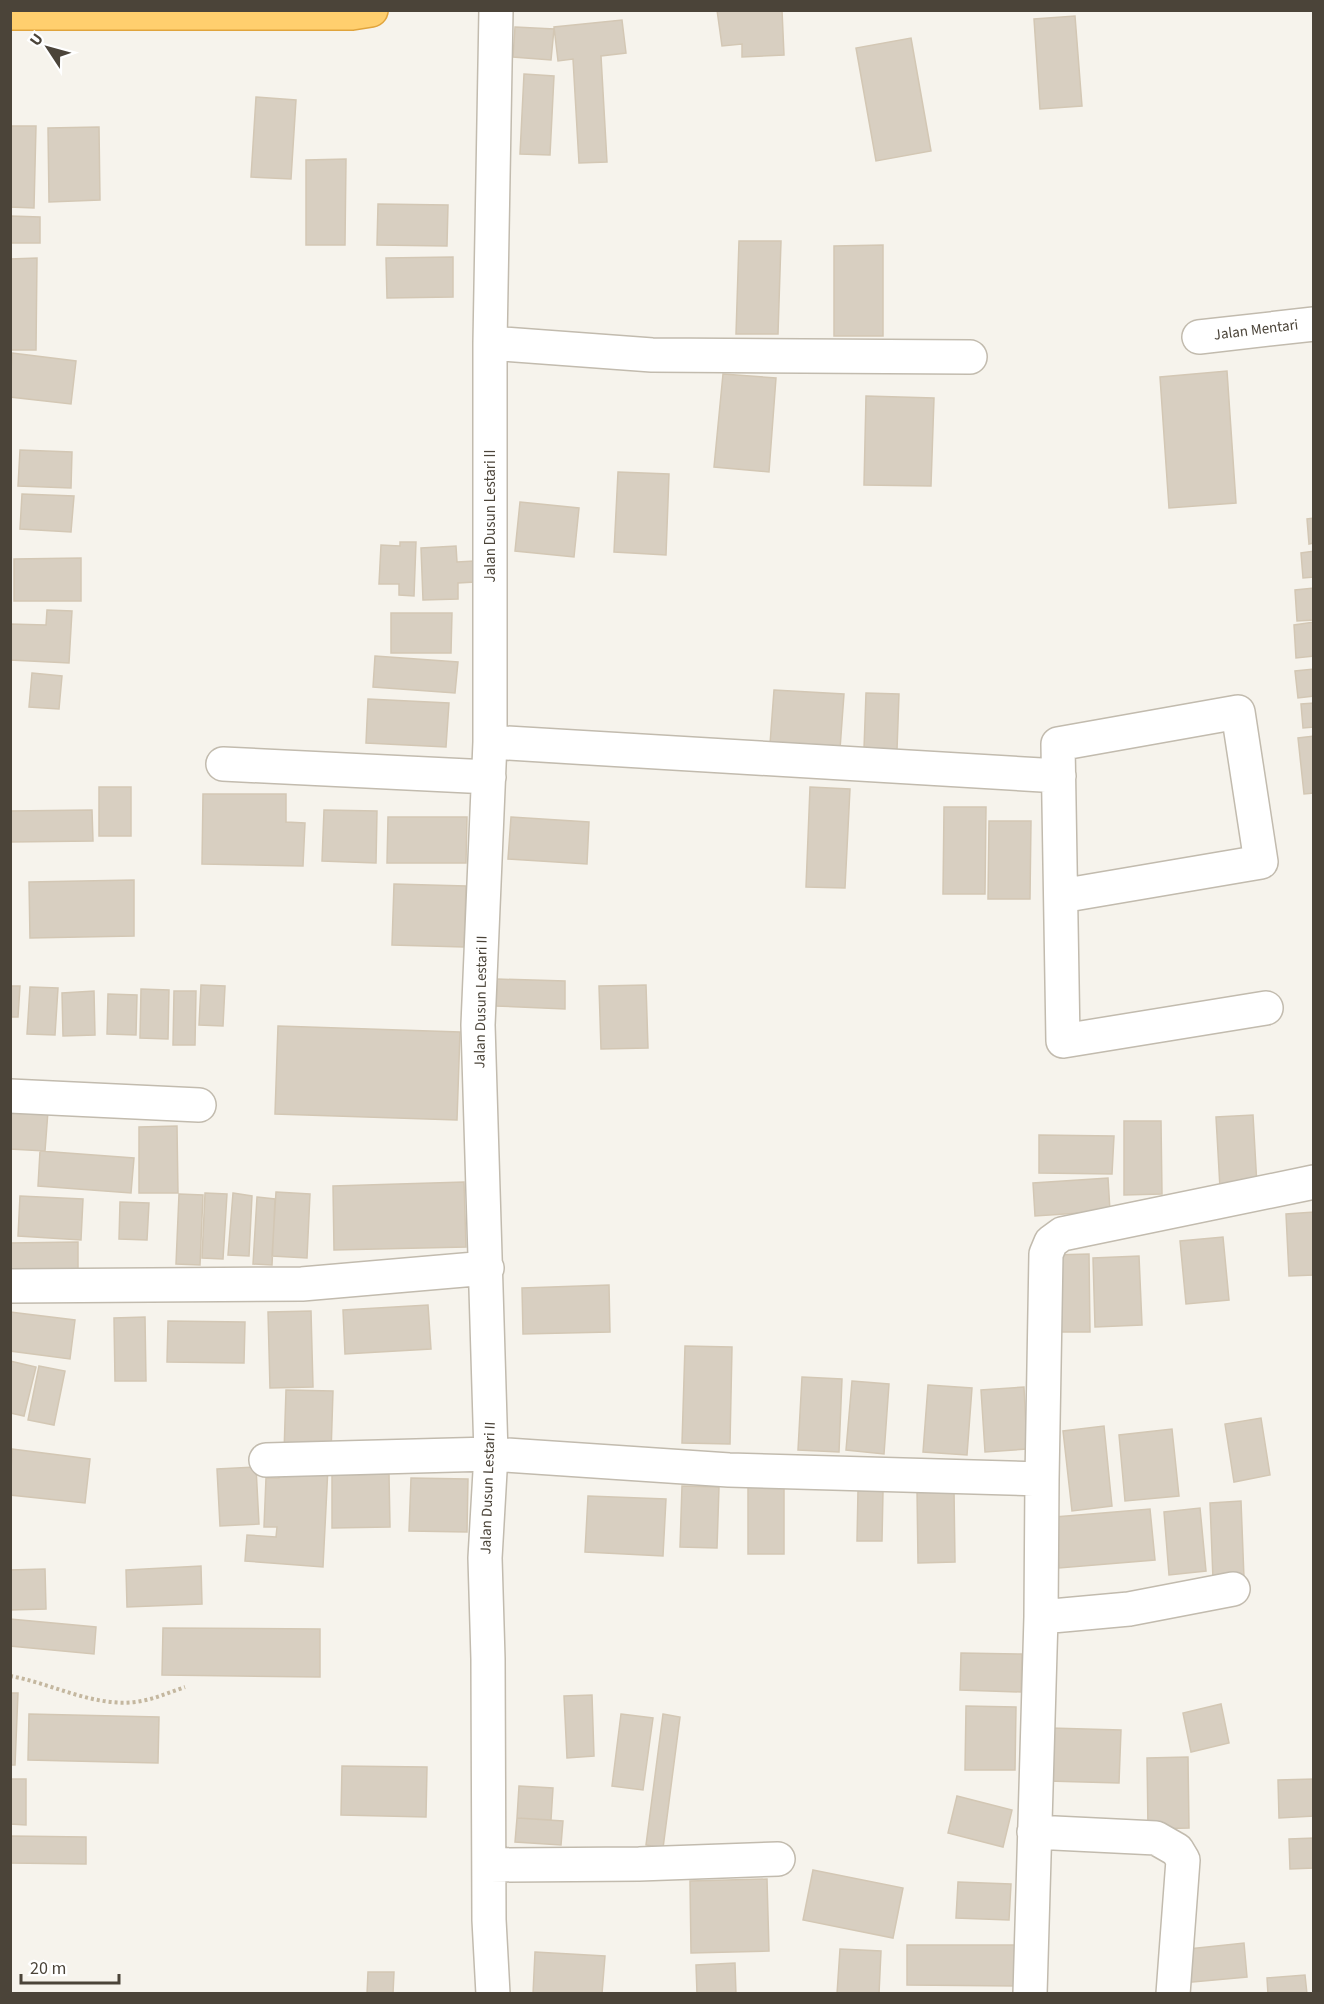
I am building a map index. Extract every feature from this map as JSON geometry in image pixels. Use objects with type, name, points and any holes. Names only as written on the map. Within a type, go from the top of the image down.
[{"type":"highway","points":[[10,13],[352,13],[371,10]]},
{"type":"street","name":"Jalan Dusun Lestari II","points":[[493,1994],[489,1920],[485,1558],[491,1454],[478,1025],[490,742],[490,343],[496,10]]},
{"type":"street","name":"Jalan Mentari","points":[[1199,337],[1314,324]]},
{"type":"street","points":[[490,343],[652,355],[970,357]]},
{"type":"street","points":[[1061,896],[1261,862],[1238,712],[1058,744],[1063,1041],[1266,1008]]},
{"type":"street","points":[[490,742],[1059,776]]},
{"type":"street","points":[[224,764],[489,777]]},
{"type":"street","points":[[10,1096],[199,1105]]},
{"type":"street","points":[[1030,1994],[1041,1617],[1046,1254],[1055,1238],[1062,1234],[1314,1182]]},
{"type":"street","points":[[10,1286],[302,1284],[487,1268]]},
{"type":"street","points":[[266,1460],[491,1454],[729,1470],[1042,1479]]},
{"type":"street","points":[[1041,1617],[1129,1609],[1233,1589]]},
{"type":"street","points":[[1034,1832],[1156,1838],[1177,1850],[1183,1860],[1173,1994]]},
{"type":"street","points":[[490,1865],[639,1864],[778,1858]]},
{"type":"path","points":[[10,1676],[100,1700],[120,1702],[153,1699],[185,1687]]},
{"type":"building","points":[[717,10],[782,10],[784,55],[742,57],[742,44],[722,46]]},
{"type":"building","points":[[1075,16],[1082,106],[1040,109],[1034,19]]},
{"type":"building","points":[[622,20],[626,53],[601,56],[607,162],[579,163],[573,59],[558,61],[554,27]]},
{"type":"building","points":[[515,27],[554,29],[551,60],[513,57]]},
{"type":"building","points":[[911,38],[931,151],[876,161],[856,48]]},
{"type":"building","points":[[524,74],[554,76],[550,155],[520,154]]},
{"type":"building","points":[[256,97],[296,100],[291,179],[251,177]]},
{"type":"building","points":[[10,126],[36,126],[34,208],[10,207]]},
{"type":"building","points":[[99,127],[100,200],[49,202],[48,128]]},
{"type":"building","points":[[346,159],[345,245],[306,245],[306,160]]},
{"type":"building","points":[[378,204],[448,205],[447,246],[377,245]]},
{"type":"building","points":[[10,216],[40,217],[40,243],[10,243]]},
{"type":"building","points":[[739,241],[781,241],[778,334],[736,334]]},
{"type":"building","points":[[883,245],[883,336],[834,336],[834,246]]},
{"type":"building","points":[[453,257],[453,297],[387,298],[386,258]]},
{"type":"building","points":[[37,258],[36,350],[10,350],[10,259]]},
{"type":"building","points":[[12,353],[76,361],[71,404],[10,397]]},
{"type":"building","points":[[1227,371],[1236,503],[1169,508],[1160,377]]},
{"type":"building","points":[[723,374],[776,378],[769,472],[714,467]]},
{"type":"building","points":[[866,396],[934,398],[931,486],[864,485]]},
{"type":"building","points":[[20,450],[72,452],[71,488],[18,486]]},
{"type":"building","points":[[618,472],[669,474],[666,555],[614,552]]},
{"type":"building","points":[[22,494],[74,496],[71,532],[20,529]]},
{"type":"building","points":[[520,502],[579,508],[574,557],[515,551]]},
{"type":"building","points":[[1314,518],[1314,543],[1309,544],[1307,519]]},
{"type":"building","points":[[400,542],[416,542],[414,596],[399,595],[399,584],[379,584],[381,545],[400,546]]},
{"type":"building","points":[[456,546],[457,562],[474,561],[475,582],[458,583],[458,599],[423,600],[421,548]]},
{"type":"building","points":[[1314,551],[1314,577],[1303,578],[1301,553]]},
{"type":"building","points":[[81,558],[81,601],[14,601],[14,559]]},
{"type":"building","points":[[1314,588],[1314,620],[1297,621],[1295,590]]},
{"type":"building","points":[[47,610],[72,611],[69,663],[10,660],[10,624],[46,625]]},
{"type":"building","points":[[391,613],[452,613],[451,653],[391,653]]},
{"type":"building","points":[[1314,622],[1314,656],[1296,658],[1294,625]]},
{"type":"building","points":[[375,656],[458,662],[455,693],[373,687]]},
{"type":"building","points":[[1314,669],[1314,696],[1298,698],[1295,671]]},
{"type":"building","points":[[32,673],[62,676],[59,709],[29,707]]},
{"type":"building","points":[[774,690],[844,694],[840,749],[770,744]]},
{"type":"building","points":[[866,693],[899,694],[897,750],[864,749]]},
{"type":"building","points":[[368,699],[449,703],[446,747],[366,743]]},
{"type":"building","points":[[1314,703],[1314,727],[1303,728],[1301,704]]},
{"type":"building","points":[[1314,736],[1314,793],[1304,794],[1298,738]]},
{"type":"building","points":[[99,787],[131,787],[131,836],[99,836]]},
{"type":"building","points":[[810,787],[850,789],[845,888],[806,887]]},
{"type":"building","points":[[203,794],[286,794],[286,822],[305,823],[303,866],[202,864]]},
{"type":"building","points":[[944,807],[986,807],[985,894],[943,894]]},
{"type":"building","points":[[92,810],[93,841],[10,842],[10,811]]},
{"type":"building","points":[[324,810],[377,811],[376,863],[322,861]]},
{"type":"building","points":[[388,817],[467,817],[466,863],[387,863]]},
{"type":"building","points":[[511,817],[589,822],[587,864],[508,859]]},
{"type":"building","points":[[989,821],[1031,821],[1030,899],[988,899]]},
{"type":"building","points":[[134,880],[134,936],[30,938],[29,882]]},
{"type":"building","points":[[394,884],[466,886],[464,947],[392,945]]},
{"type":"building","points":[[497,979],[565,981],[565,1009],[496,1006]]},
{"type":"building","points":[[201,985],[225,986],[223,1026],[199,1025]]},
{"type":"building","points":[[646,985],[648,1048],[601,1049],[599,986]]},
{"type":"building","points":[[10,986],[20,986],[18,1017],[10,1017]]},
{"type":"building","points":[[30,987],[58,988],[55,1035],[27,1034]]},
{"type":"building","points":[[141,989],[169,990],[168,1039],[140,1038]]},
{"type":"building","points":[[94,991],[95,1035],[63,1036],[62,993]]},
{"type":"building","points":[[174,991],[196,991],[195,1045],[173,1045]]},
{"type":"building","points":[[108,994],[137,995],[136,1035],[107,1034]]},
{"type":"building","points":[[278,1026],[460,1032],[457,1120],[275,1114]]},
{"type":"building","points":[[10,1108],[48,1111],[45,1151],[10,1149]]},
{"type":"building","points":[[1253,1115],[1257,1186],[1220,1188],[1216,1117]]},
{"type":"building","points":[[1124,1121],[1161,1121],[1162,1194],[1124,1195]]},
{"type":"building","points":[[177,1126],[178,1193],[139,1193],[139,1127]]},
{"type":"building","points":[[1039,1135],[1114,1136],[1112,1174],[1039,1173]]},
{"type":"building","points":[[40,1151],[134,1158],[131,1193],[38,1186]]},
{"type":"building","points":[[1108,1178],[1110,1211],[1035,1216],[1033,1183]]},
{"type":"building","points":[[464,1182],[466,1247],[334,1250],[333,1186]]},
{"type":"building","points":[[276,1192],[310,1194],[307,1258],[272,1256]]},
{"type":"building","points":[[205,1193],[227,1194],[223,1259],[202,1258]]},
{"type":"building","points":[[233,1193],[252,1196],[249,1256],[228,1255]]},
{"type":"building","points":[[179,1194],[203,1195],[200,1265],[176,1264]]},
{"type":"building","points":[[20,1196],[83,1199],[81,1240],[18,1236]]},
{"type":"building","points":[[257,1197],[275,1199],[272,1265],[253,1264]]},
{"type":"building","points":[[120,1202],[149,1203],[147,1240],[119,1239]]},
{"type":"building","points":[[1314,1212],[1314,1275],[1289,1276],[1286,1214]]},
{"type":"building","points":[[1223,1237],[1229,1300],[1186,1304],[1180,1241]]},
{"type":"building","points":[[78,1242],[78,1279],[11,1280],[10,1243]]},
{"type":"building","points":[[1089,1254],[1090,1332],[1052,1332],[1051,1255]]},
{"type":"building","points":[[1139,1256],[1142,1325],[1095,1327],[1093,1258]]},
{"type":"building","points":[[609,1285],[610,1332],[523,1334],[522,1288]]},
{"type":"building","points":[[428,1305],[431,1349],[345,1354],[343,1310]]},
{"type":"building","points":[[311,1311],[313,1387],[270,1388],[268,1312]]},
{"type":"building","points":[[10,1312],[75,1320],[70,1359],[10,1351]]},
{"type":"building","points":[[145,1317],[146,1381],[115,1381],[114,1318]]},
{"type":"building","points":[[168,1321],[245,1322],[244,1363],[167,1362]]},
{"type":"building","points":[[685,1346],[732,1347],[730,1444],[682,1443]]},
{"type":"building","points":[[10,1361],[36,1367],[24,1416],[10,1413]]},
{"type":"building","points":[[39,1366],[65,1371],[54,1425],[28,1420]]},
{"type":"building","points":[[802,1377],[842,1379],[839,1452],[798,1450]]},
{"type":"building","points":[[852,1381],[889,1384],[884,1454],[846,1450]]},
{"type":"building","points":[[928,1385],[972,1388],[967,1455],[923,1452]]},
{"type":"building","points":[[1024,1387],[1027,1449],[985,1452],[981,1390]]},
{"type":"building","points":[[286,1390],[333,1391],[331,1454],[284,1453]]},
{"type":"building","points":[[1261,1418],[1270,1475],[1234,1482],[1225,1424]]},
{"type":"building","points":[[1104,1426],[1112,1506],[1072,1511],[1063,1431]]},
{"type":"building","points":[[1172,1429],[1179,1496],[1125,1501],[1119,1435]]},
{"type":"building","points":[[12,1449],[90,1459],[85,1503],[10,1495]]},
{"type":"building","points":[[280,1465],[328,1467],[323,1567],[245,1561],[247,1535],[276,1537],[277,1527],[264,1527],[266,1478],[279,1478]]},
{"type":"building","points":[[256,1467],[259,1524],[220,1526],[217,1469]]},
{"type":"building","points":[[389,1474],[390,1527],[332,1528],[332,1475]]},
{"type":"building","points":[[411,1478],[468,1479],[467,1532],[409,1531]]},
{"type":"building","points":[[784,1483],[784,1554],[748,1554],[748,1484]]},
{"type":"building","points":[[682,1486],[719,1487],[717,1548],[680,1547]]},
{"type":"building","points":[[917,1489],[954,1489],[955,1562],[918,1563]]},
{"type":"building","points":[[858,1490],[883,1491],[882,1541],[857,1541]]},
{"type":"building","points":[[588,1496],[666,1499],[663,1556],[585,1552]]},
{"type":"building","points":[[1241,1501],[1244,1578],[1213,1579],[1210,1503]]},
{"type":"building","points":[[1200,1508],[1206,1571],[1169,1575],[1164,1512]]},
{"type":"building","points":[[1150,1509],[1155,1560],[1059,1568],[1055,1517]]},
{"type":"building","points":[[201,1566],[202,1604],[127,1607],[126,1570]]},
{"type":"building","points":[[45,1569],[46,1609],[10,1610],[10,1570]]},
{"type":"building","points":[[10,1619],[96,1627],[94,1654],[10,1646]]},
{"type":"building","points":[[163,1628],[320,1629],[320,1677],[162,1675]]},
{"type":"building","points":[[961,1653],[1022,1654],[1021,1692],[960,1690]]},
{"type":"building","points":[[10,1693],[18,1693],[15,1765],[10,1765]]},
{"type":"building","points":[[592,1695],[594,1756],[567,1758],[564,1696]]},
{"type":"building","points":[[1221,1704],[1229,1743],[1191,1752],[1183,1713]]},
{"type":"building","points":[[966,1706],[1016,1707],[1015,1770],[965,1770]]},
{"type":"building","points":[[29,1714],[159,1717],[158,1763],[28,1760]]},
{"type":"building","points":[[621,1714],[653,1718],[643,1790],[612,1786]]},
{"type":"building","points":[[663,1714],[680,1717],[663,1848],[646,1845]]},
{"type":"building","points":[[1050,1728],[1121,1730],[1119,1783],[1048,1781]]},
{"type":"building","points":[[1188,1757],[1189,1828],[1148,1829],[1147,1758]]},
{"type":"building","points":[[342,1766],[427,1767],[426,1817],[341,1815]]},
{"type":"building","points":[[10,1779],[26,1779],[26,1825],[10,1824]]},
{"type":"building","points":[[1314,1779],[1314,1816],[1279,1818],[1278,1780]]},
{"type":"building","points":[[519,1786],[553,1788],[551,1820],[517,1818]]},
{"type":"building","points":[[957,1796],[1012,1810],[1003,1847],[948,1833]]},
{"type":"building","points":[[517,1818],[563,1821],[561,1845],[515,1842]]},
{"type":"building","points":[[10,1836],[86,1837],[86,1864],[10,1863]]},
{"type":"building","points":[[1314,1838],[1314,1868],[1290,1869],[1289,1839]]},
{"type":"building","points":[[813,1870],[903,1888],[893,1938],[803,1920]]},
{"type":"building","points":[[767,1879],[769,1951],[691,1953],[690,1881]]},
{"type":"building","points":[[958,1882],[1011,1884],[1009,1920],[956,1918]]},
{"type":"building","points":[[1244,1943],[1247,1977],[1182,1983],[1179,1950]]},
{"type":"building","points":[[907,1945],[1019,1945],[1018,1986],[907,1985]]},
{"type":"building","points":[[840,1949],[881,1951],[879,1994],[837,1994]]},
{"type":"building","points":[[535,1952],[605,1956],[602,1994],[533,1994]]},
{"type":"building","points":[[735,1963],[736,1994],[697,1994],[696,1965]]},
{"type":"building","points":[[368,1972],[394,1972],[393,1994],[367,1994]]},
{"type":"building","points":[[1305,1975],[1307,1994],[1268,1994],[1267,1978]]}]
